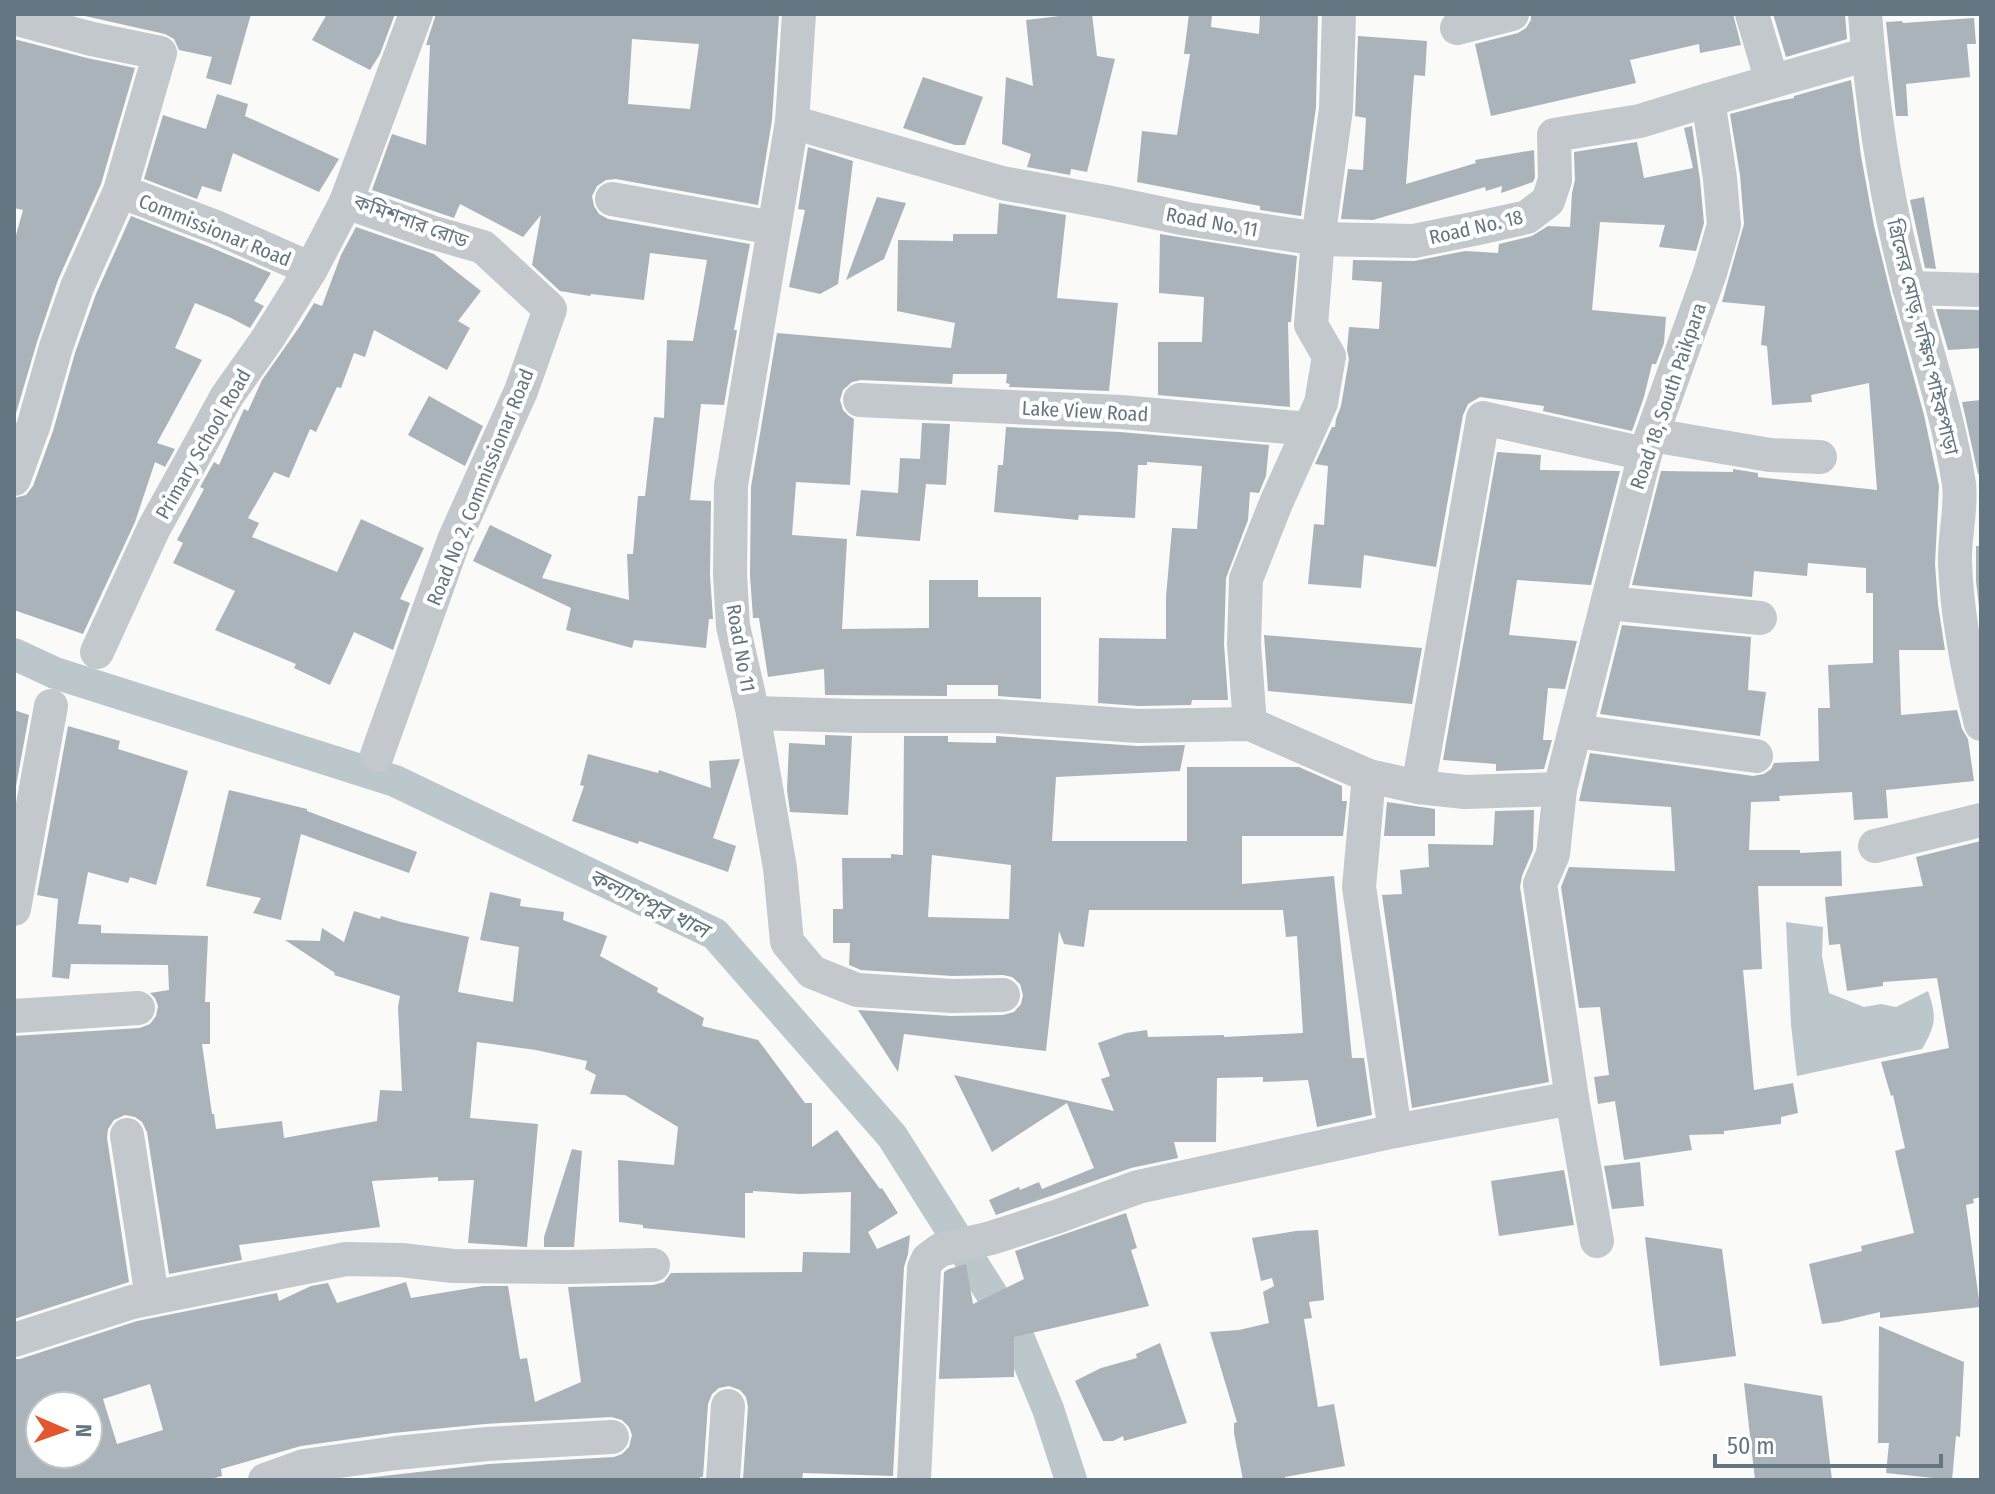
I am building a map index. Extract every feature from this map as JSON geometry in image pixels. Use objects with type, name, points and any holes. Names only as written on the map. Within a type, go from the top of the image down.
[{"type":"street","name":"কমিশনার রোড","points":[[416,14],[346,202],[483,247],[550,309]]},
{"type":"street","name":"Road No 11","points":[[799,14],[792,122],[731,485],[733,626],[753,713],[780,868],[787,942],[812,972],[857,990],[952,996],[1003,995]]},
{"type":"street","points":[[1250,724],[1244,644],[1246,579],[1321,403],[1329,356],[1311,325],[1318,239],[1336,109],[1339,14]]},
{"type":"street","points":[[1457,28],[1512,14]]},
{"type":"street","points":[[1752,14],[1772,81]]},
{"type":"street","name":"গ্রিলের মোড়, দক্ষিণ পাইকপাড়া","points":[[1865,14],[1890,203],[1909,288],[1939,393],[1970,485],[1955,560],[1957,601],[1980,715]]},
{"type":"street","points":[[14,18],[95,26],[160,53],[120,191],[77,287],[14,479]]},
{"type":"street","points":[[1708,100],[1868,54]]},
{"type":"street","name":"Road No. 18","points":[[1318,239],[1414,241],[1527,217],[1548,201],[1555,180],[1554,135],[1640,121],[1708,100]]},
{"type":"street","name":"Road 18, South Paikpara","points":[[1597,1241],[1540,884],[1553,854],[1560,789],[1648,444],[1710,273],[1724,225],[1708,100]]},
{"type":"street","name":"Road No. 11","points":[[792,122],[1002,183],[1187,219],[1318,239]]},
{"type":"street","name":"Commissionar Road","points":[[120,191],[218,228],[311,269]]},
{"type":"street","points":[[612,199],[774,228]]},
{"type":"street","name":"Primary School Road","points":[[97,652],[154,528],[219,410],[311,269],[346,202]]},
{"type":"street","points":[[1909,288],[1981,290]]},
{"type":"street","name":"Road No 2, Commissionar Road","points":[[377,755],[454,540],[521,391],[550,309]]},
{"type":"street","name":"Lake View Road","points":[[860,400],[1121,412],[1309,429]]},
{"type":"street","points":[[1418,787],[1483,418],[1648,444],[1820,457]]},
{"type":"street","points":[[1608,603],[1760,618]]},
{"type":"street","points":[[14,909],[51,706]]},
{"type":"street","points":[[753,713],[996,716],[1138,726],[1250,724],[1369,776],[1418,787],[1465,792],[1560,789]]},
{"type":"street","points":[[1575,731],[1756,756]]},
{"type":"street","points":[[1369,776],[1359,887],[1395,1131]]},
{"type":"street","points":[[1875,846],[1981,820]]},
{"type":"street","points":[[14,1016],[138,1008]]},
{"type":"street","points":[[914,1480],[924,1268],[928,1259],[940,1250],[991,1238],[1138,1187],[1395,1131],[1572,1098]]},
{"type":"street","points":[[127,1135],[152,1297]]},
{"type":"street","points":[[14,1340],[152,1297],[346,1259],[401,1260],[453,1266],[653,1265]]},
{"type":"street","points":[[723,1480],[728,1406]]},
{"type":"street","points":[[265,1480],[304,1466],[396,1453],[612,1437]]},
{"type":"shaded area","points":[[1786,922],[1823,927],[1822,956],[1829,993],[1864,1007],[1881,1004],[1896,1007],[1928,991],[1934,1021],[1922,1049],[1797,1076]]},
{"type":"building","points":[[76,14],[251,14],[231,85],[206,78],[212,57],[179,50],[174,39],[165,34]]},
{"type":"building","points":[[327,14],[395,14],[380,54],[370,70],[312,40]]},
{"type":"building","points":[[436,14],[779,14],[772,120],[758,205],[616,179],[606,180],[597,186],[592,196],[599,214],[608,219],[750,244],[724,405],[701,404],[690,500],[711,501],[713,619],[709,619],[706,648],[634,640],[632,648],[566,630],[571,608],[473,561],[490,525],[552,555],[542,578],[629,600],[627,554],[633,554],[638,496],[645,496],[654,417],[664,418],[667,340],[693,341],[707,260],[650,253],[644,300],[560,291],[532,265],[541,215],[523,237],[460,204],[454,218],[372,190],[392,134],[426,145],[430,45],[426,45]],"holes":[[[632,39],[699,44],[690,109],[628,104]]]},
{"type":"building","points":[[1092,14],[1097,56],[1115,59],[1087,172],[1071,169],[1070,175],[1027,167],[1031,154],[1002,144],[1006,77],[1033,86],[1026,20]]},
{"type":"building","points":[[1189,14],[1212,14],[1211,27],[1259,34],[1260,14],[1318,14],[1316,107],[1301,216],[1260,210],[1260,206],[1137,182],[1142,131],[1177,135],[1190,54],[1184,54]]},
{"type":"building","points":[[1531,14],[1733,14],[1741,45],[1700,53],[1699,44],[1630,60],[1636,83],[1491,116],[1475,44],[1518,33],[1526,28]]},
{"type":"building","points":[[1773,14],[1845,14],[1847,39],[1786,57]]},
{"type":"building","points":[[1974,18],[1976,44],[1967,44],[1970,77],[1906,84],[1908,116],[1896,116],[1886,22]]},
{"type":"building","points":[[1358,36],[1427,41],[1425,76],[1414,75],[1406,184],[1476,163],[1475,160],[1534,150],[1533,182],[1501,193],[1502,186],[1486,191],[1485,187],[1373,220],[1341,219],[1348,169],[1363,170],[1366,118],[1355,116]]},
{"type":"building","points":[[14,39],[135,68],[101,184],[58,280],[14,420],[14,242],[23,210],[14,208]]},
{"type":"building","points":[[923,77],[983,97],[965,145],[955,145],[903,128]]},
{"type":"building","points":[[1851,80],[1874,226],[1924,415],[1939,486],[1935,564],[1945,650],[1899,650],[1901,715],[1957,710],[1968,739],[1974,781],[1886,790],[1888,818],[1854,820],[1852,792],[1779,796],[1780,801],[1751,802],[1749,850],[1800,850],[1800,853],[1841,851],[1842,886],[1758,886],[1762,969],[1743,970],[1754,1090],[1793,1083],[1798,1113],[1781,1117],[1781,1124],[1724,1131],[1724,1134],[1689,1135],[1692,1150],[1624,1160],[1615,1101],[1598,1104],[1594,1077],[1609,1075],[1600,1007],[1579,1008],[1561,887],[1569,867],[1675,871],[1671,807],[1579,801],[1590,753],[1753,776],[1764,774],[1774,763],[1819,761],[1818,708],[1830,708],[1828,665],[1873,663],[1873,593],[1866,593],[1866,568],[1808,563],[1807,576],[1754,571],[1752,597],[1632,585],[1661,471],[1733,472],[1733,469],[1758,473],[1758,477],[1877,490],[1869,383],[1811,395],[1812,402],[1772,405],[1767,346],[1761,345],[1765,306],[1722,302],[1744,224],[1730,114]]},
{"type":"building","points":[[217,94],[248,104],[245,116],[339,159],[319,192],[233,153],[221,192],[202,186],[197,199],[144,179],[163,115],[206,129]]},
{"type":"building","points":[[1692,126],[1704,223],[1696,251],[1659,247],[1665,225],[1600,222],[1592,310],[1666,317],[1664,343],[1656,364],[1652,364],[1632,431],[1543,411],[1544,406],[1480,397],[1468,404],[1463,415],[1436,567],[1364,555],[1361,588],[1308,584],[1314,524],[1324,525],[1328,466],[1315,464],[1332,427],[1335,427],[1341,406],[1349,359],[1349,327],[1379,329],[1382,282],[1352,280],[1353,260],[1414,261],[1465,251],[1498,253],[1499,244],[1532,236],[1548,226],[1570,227],[1575,180],[1574,152],[1637,142],[1644,178],[1693,168],[1684,128]]},
{"type":"building","points":[[808,147],[853,161],[838,284],[820,294],[789,287],[805,210],[798,209]]},
{"type":"building","points":[[877,197],[906,203],[884,259],[846,280]]},
{"type":"building","points":[[1924,197],[1936,269],[1925,268],[1910,200]]},
{"type":"building","points":[[999,203],[1066,215],[1057,298],[1118,303],[1109,391],[1009,387],[1007,374],[953,374],[952,384],[852,382],[843,390],[840,400],[843,410],[854,419],[850,485],[796,482],[792,535],[847,539],[842,629],[929,628],[929,580],[978,580],[978,597],[1041,597],[1041,699],[998,696],[998,685],[947,685],[947,696],[825,695],[824,669],[768,677],[759,618],[753,618],[751,487],[777,333],[951,348],[955,323],[897,311],[898,240],[953,241],[953,234],[997,234]]},
{"type":"building","points":[[131,216],[271,273],[254,301],[264,306],[250,328],[195,303],[175,348],[202,360],[157,443],[175,449],[165,467],[155,462],[135,522],[83,634],[14,610],[14,498],[26,495],[33,486],[96,294]]},
{"type":"building","points":[[356,227],[434,254],[481,291],[458,321],[470,328],[447,370],[374,330],[365,357],[354,353],[341,388],[337,387],[316,432],[310,429],[289,478],[274,472],[248,518],[259,523],[252,537],[337,572],[361,519],[424,548],[400,599],[410,603],[393,650],[354,632],[330,685],[294,668],[296,664],[215,630],[235,591],[173,563],[183,543],[177,540],[204,489],[200,487],[214,462],[219,465],[244,409],[248,411],[262,380],[314,303],[322,306],[341,255]]},
{"type":"building","points":[[1160,234],[1297,256],[1291,322],[1288,322],[1290,407],[1158,395],[1158,342],[1202,342],[1204,297],[1159,293]]},
{"type":"building","points":[[1936,309],[1981,310],[1981,348],[1948,350]]},
{"type":"building","points":[[429,396],[483,426],[465,466],[408,435]]},
{"type":"building","points":[[1981,400],[1981,474],[1978,474],[1962,402]]},
{"type":"building","points":[[922,423],[950,424],[946,485],[926,484],[920,541],[856,536],[861,490],[898,493],[900,458],[920,459]]},
{"type":"building","points":[[1006,427],[1120,432],[1269,445],[1266,476],[1259,493],[1250,492],[1248,520],[1226,578],[1224,644],[1228,700],[1192,700],[1191,705],[1098,703],[1099,638],[1166,639],[1172,528],[1197,529],[1202,466],[1147,462],[1147,465],[1138,465],[1135,518],[1079,515],[1078,520],[994,512],[998,465],[1003,465]]},
{"type":"building","points":[[1497,452],[1541,455],[1540,470],[1620,471],[1591,585],[1517,580],[1509,635],[1577,641],[1565,689],[1548,688],[1543,740],[1552,740],[1544,769],[1496,771],[1496,764],[1443,760]]},
{"type":"building","points":[[1976,546],[1981,546],[1981,624],[1976,581]]},
{"type":"building","points":[[1622,625],[1751,637],[1748,690],[1766,692],[1760,736],[1600,714]]},
{"type":"building","points":[[1264,635],[1422,648],[1412,704],[1268,691]]},
{"type":"building","points":[[14,710],[29,715],[14,797]]},
{"type":"building","points":[[68,726],[120,741],[118,749],[188,771],[156,885],[130,877],[128,883],[88,872],[78,924],[101,925],[101,933],[208,936],[205,1002],[210,1002],[210,1044],[202,1044],[216,1129],[282,1121],[284,1138],[377,1121],[380,1090],[402,1091],[400,996],[334,975],[285,940],[320,941],[322,928],[344,942],[354,911],[469,937],[458,992],[513,1002],[519,947],[480,940],[490,892],[521,899],[520,906],[564,912],[563,920],[607,936],[600,956],[704,1018],[702,1026],[758,1040],[805,1103],[812,1103],[812,1147],[837,1130],[898,1213],[868,1232],[877,1249],[910,1235],[904,1267],[893,1476],[803,1473],[802,1480],[743,1479],[748,1407],[746,1397],[740,1390],[729,1386],[719,1388],[712,1394],[708,1404],[703,1477],[700,1480],[348,1480],[489,1464],[614,1457],[629,1447],[632,1435],[622,1420],[611,1417],[485,1424],[301,1446],[221,1469],[222,1476],[207,1480],[14,1480],[14,1359],[137,1321],[277,1293],[279,1301],[311,1286],[328,1283],[337,1303],[406,1282],[411,1298],[483,1286],[508,1286],[520,1359],[527,1358],[535,1402],[581,1382],[568,1287],[653,1285],[664,1282],[671,1273],[802,1272],[803,1252],[850,1253],[851,1192],[745,1193],[745,1238],[643,1228],[643,1225],[619,1222],[618,1160],[674,1165],[678,1127],[625,1095],[590,1094],[596,1075],[585,1069],[587,1061],[477,1042],[470,1118],[538,1124],[527,1247],[468,1243],[474,1180],[438,1181],[438,1177],[372,1181],[380,1227],[239,1245],[242,1260],[169,1274],[147,1132],[142,1122],[125,1115],[114,1120],[107,1138],[129,1282],[14,1319],[14,1036],[140,1028],[150,1024],[156,1016],[158,1006],[150,993],[169,990],[168,965],[71,964],[69,979],[52,977],[58,899],[37,895]]},
{"type":"building","points":[[825,735],[852,736],[848,815],[790,812],[787,790],[789,743],[825,745]]},
{"type":"building","points":[[904,736],[948,736],[948,742],[996,743],[996,736],[1137,746],[1185,745],[1180,771],[1056,777],[1052,841],[1187,841],[1187,767],[1299,767],[1342,786],[1342,801],[1347,801],[1343,836],[1242,836],[1242,884],[1334,876],[1352,1058],[1364,1058],[1372,1115],[1317,1127],[1308,1080],[1263,1082],[1263,1077],[1217,1078],[1216,1142],[1174,1142],[1178,1158],[1131,1168],[996,1215],[989,1200],[1039,1182],[1042,1189],[1094,1168],[1067,1103],[992,1152],[954,1075],[1114,1111],[1101,1079],[1110,1076],[1098,1043],[1126,1033],[1147,1030],[1148,1037],[1303,1033],[1297,936],[1286,937],[1283,910],[1089,910],[1084,947],[1064,944],[1059,931],[1046,1051],[904,1034],[898,1072],[858,1010],[951,1016],[1003,1015],[1014,1012],[1021,1004],[1023,995],[1020,984],[1012,977],[1003,975],[952,976],[861,970],[849,965],[850,943],[833,943],[833,909],[843,909],[842,858],[891,858],[891,854],[903,855]],"holes":[[[932,855],[1011,865],[1009,919],[928,917]]]},
{"type":"building","points":[[588,754],[658,773],[659,770],[711,788],[709,761],[740,759],[713,838],[736,846],[728,872],[572,821],[584,786],[580,785]]},
{"type":"building","points":[[229,790],[307,809],[417,852],[409,873],[301,834],[281,920],[253,913],[261,898],[206,886]]},
{"type":"building","points":[[1387,802],[1435,809],[1435,836],[1384,836]]},
{"type":"building","points":[[1534,810],[1533,850],[1520,887],[1549,1082],[1412,1108],[1382,895],[1402,894],[1400,870],[1429,867],[1428,844],[1493,845],[1495,811]]},
{"type":"building","points":[[1981,841],[1981,1197],[1966,1205],[1980,1307],[1880,1318],[1880,1312],[1822,1324],[1809,1264],[1862,1251],[1861,1246],[1914,1233],[1895,1151],[1905,1148],[1893,1095],[1881,1062],[1949,1048],[1937,978],[1883,982],[1883,986],[1847,991],[1840,944],[1829,945],[1825,897],[1923,886],[1916,857]]},
{"type":"building","points":[[572,1149],[582,1151],[574,1247],[544,1247],[544,1237]]},
{"type":"building","points":[[1640,1162],[1644,1206],[1612,1209],[1604,1166]]},
{"type":"building","points":[[1564,1170],[1574,1225],[1499,1236],[1491,1181]]},
{"type":"building","points":[[1126,1213],[1137,1248],[1131,1250],[1149,1306],[1014,1337],[1014,1377],[939,1379],[944,1272],[966,1264],[973,1304],[1024,1279],[1015,1251]]},
{"type":"building","points":[[1318,1230],[1324,1300],[1309,1302],[1312,1318],[1304,1319],[1318,1407],[1334,1404],[1345,1466],[1285,1477],[1286,1480],[1243,1480],[1234,1433],[1234,1423],[1237,1422],[1210,1332],[1269,1323],[1263,1292],[1274,1286],[1272,1278],[1261,1281],[1252,1238]]},
{"type":"building","points":[[1645,1237],[1722,1249],[1736,1356],[1660,1366]]},
{"type":"building","points":[[1879,1326],[1964,1362],[1960,1437],[1956,1436],[1952,1480],[1886,1473],[1889,1443],[1878,1443]]},
{"type":"building","points":[[1160,1343],[1187,1423],[1124,1441],[1123,1436],[1113,1441],[1103,1441],[1075,1381],[1101,1368],[1137,1358],[1136,1354]]},
{"type":"building","points":[[1744,1383],[1822,1396],[1832,1480],[1755,1480]]},
{"type":"waterway","name":"কল্যাণপুর খাল","points":[[14,654],[55,673],[395,781],[715,934],[892,1136],[1017,1334],[1048,1409],[1071,1480]]}]
